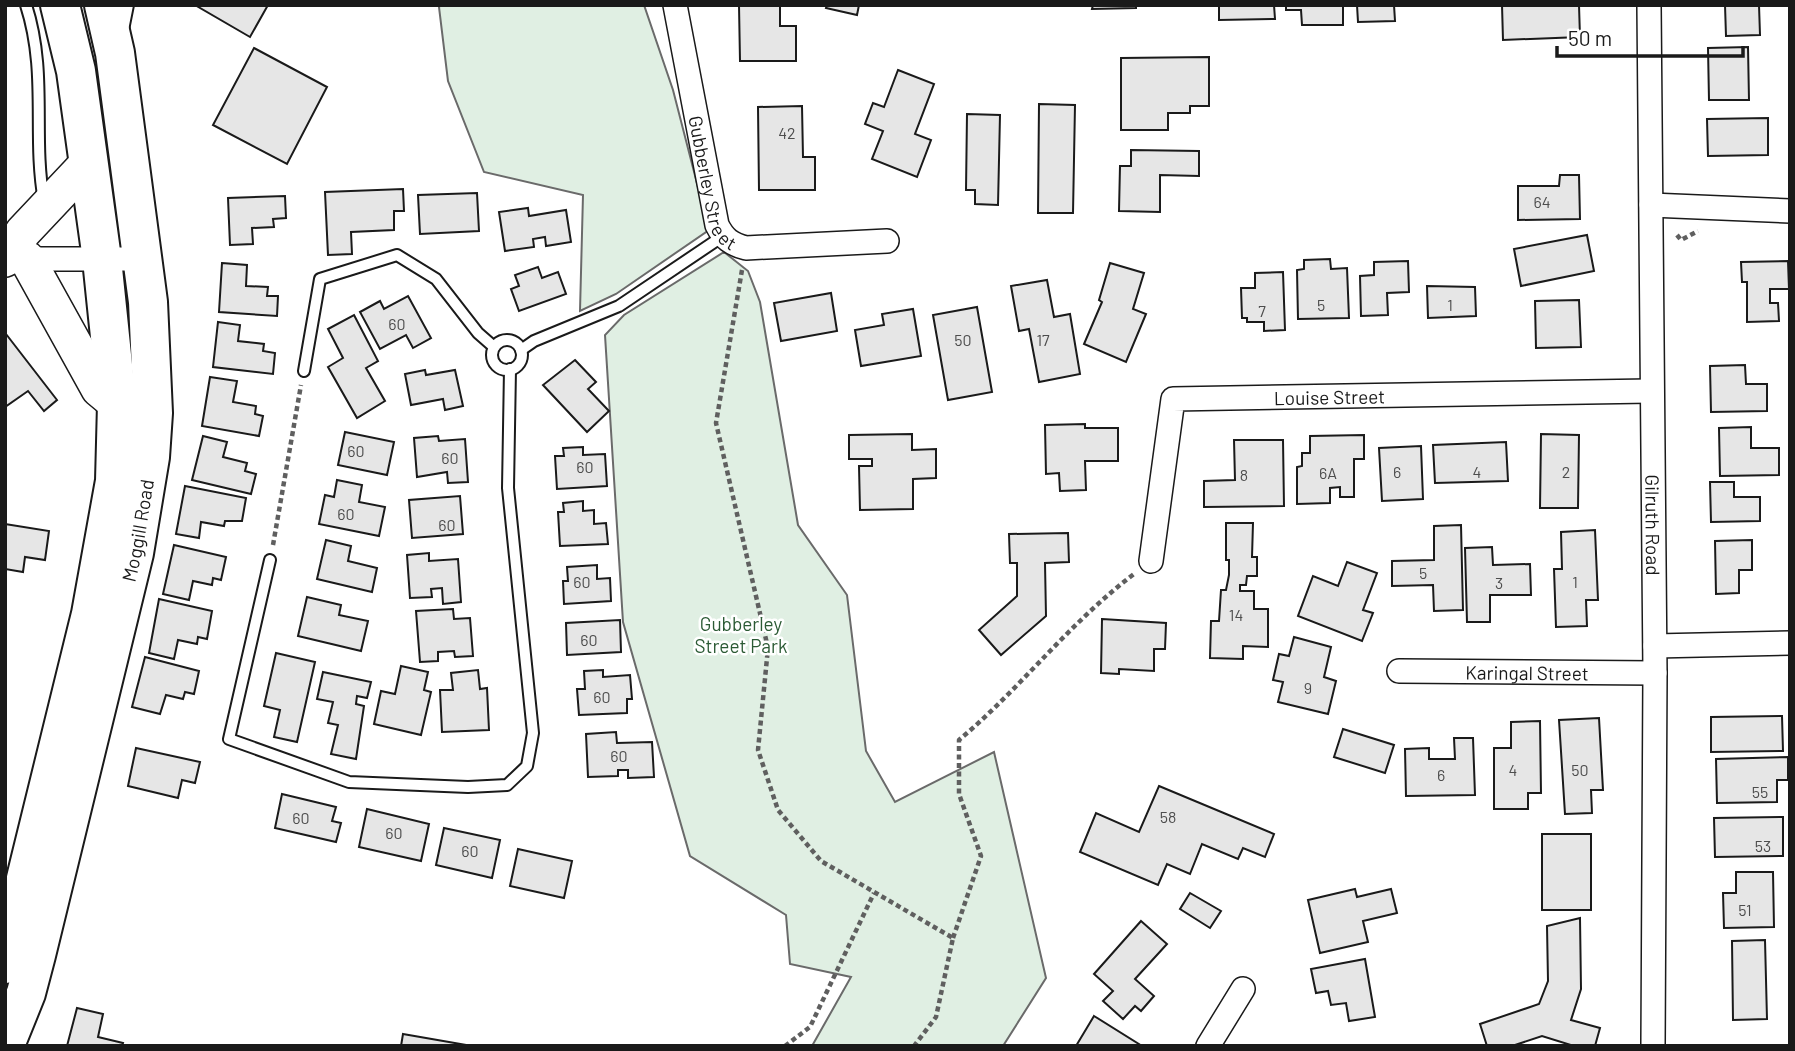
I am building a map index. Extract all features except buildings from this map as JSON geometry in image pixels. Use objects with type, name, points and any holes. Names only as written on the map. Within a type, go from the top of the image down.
[{"type":"highway","name":"Moggill Road","points":[[5,964],[103,561],[115,481],[117,404],[102,260],[73,52],[60,5]]},
{"type":"highway","name":"Moggill Road","points":[[5,1045],[26,993],[36,955],[145,501],[153,413],[152,356],[143,259],[115,53],[104,5]]},
{"type":"main road","points":[[89,162],[23,232],[16,259],[99,389],[117,404]]},
{"type":"street","name":"Gubberley Street","points":[[675,5],[718,225],[723,236],[732,244],[746,248],[887,241]]},
{"type":"street","name":"Gilruth Road","points":[[1648,5],[1650,391],[1655,646],[1653,1046]]},
{"type":"street","points":[[1651,205],[1790,211]]},
{"type":"street","points":[[16,259],[143,259]]},
{"type":"street","name":"Louise Street","points":[[1151,561],[1173,399],[1650,391]]},
{"type":"street","points":[[1655,646],[1790,643]]},
{"type":"street","name":"Karingal Street","points":[[1399,671],[1655,673]]},
{"type":"street","points":[[1208,1046],[1243,989]]},
{"type":"lane","points":[[26,5],[41,88],[39,174],[45,211]]},
{"type":"lane","points":[[115,53],[128,5]]},
{"type":"lane","points":[[521,350],[534,341],[619,306],[723,236]]},
{"type":"lane","points":[[303,371],[320,279],[397,255],[436,279],[478,333],[494,347],[495,363],[510,369]]},
{"type":"lane","points":[[494,347],[508,340],[516,343],[521,350],[520,362],[510,369]]},
{"type":"lane","points":[[270,559],[229,739],[349,782],[468,788],[507,785],[527,766],[533,733],[508,488],[510,369]]},
{"type":"path","points":[[746,248],[716,423],[768,648],[758,750],[778,810],[821,861],[953,938]]},
{"type":"path","points":[[270,559],[303,371]]},
{"type":"path","points":[[914,1046],[936,1017],[953,938],[981,856],[959,794],[959,740],[991,713],[1100,599],[1151,561]]},
{"type":"path","points":[[785,1046],[810,1027],[874,893]]},
{"type":"green space","points":[[644,5],[673,90],[709,230],[616,294],[580,311],[583,195],[484,172],[448,81],[439,7]]},
{"type":"green space","name":"Gubberley Street Park","points":[[724,252],[748,271],[760,302],[798,525],[847,595],[866,751],[895,802],[994,752],[1046,978],[1003,1046],[812,1046],[851,977],[790,964],[786,915],[690,856],[623,622],[605,335],[624,315]]}]
